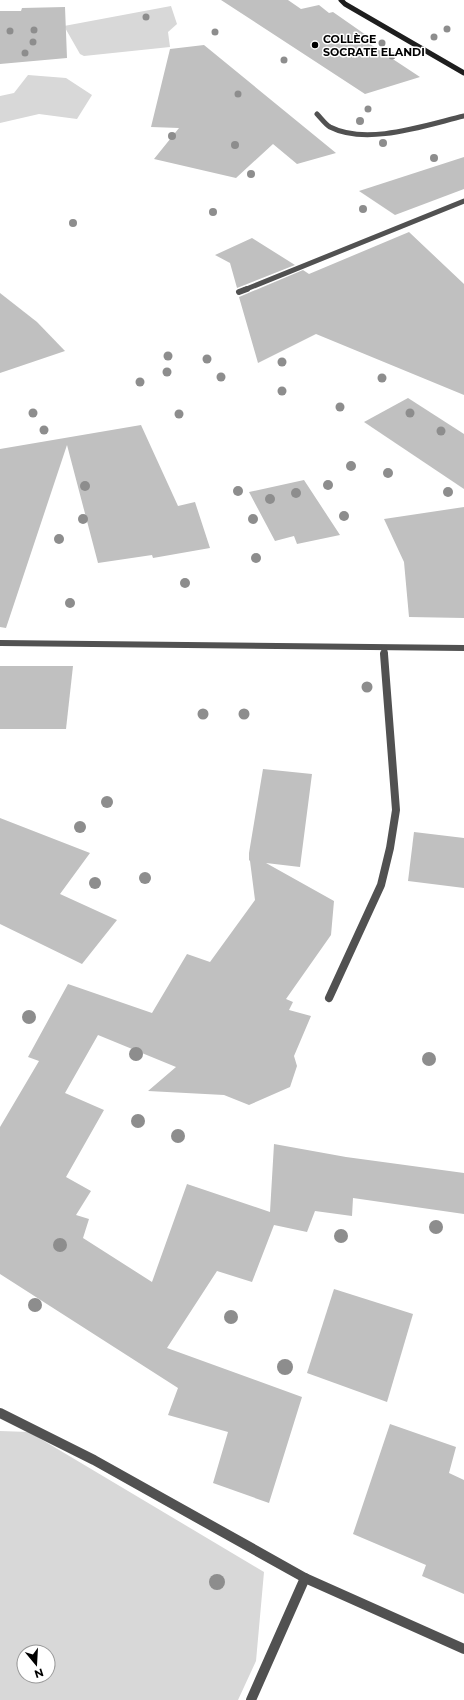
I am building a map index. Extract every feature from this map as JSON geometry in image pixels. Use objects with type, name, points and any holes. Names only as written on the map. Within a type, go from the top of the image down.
[{"type":"main road","points":[[341,0],[358,12],[464,73]]},
{"type":"street","points":[[317,114],[328,126],[349,134],[381,134],[464,116]]},
{"type":"street","points":[[239,292],[464,201]]},
{"type":"street","points":[[0,643],[464,648]]},
{"type":"street","points":[[329,998],[382,885],[396,810],[384,648]]},
{"type":"street","points":[[0,1413],[94,1460],[305,1578],[464,1649]]},
{"type":"street","points":[[251,1700],[305,1578]]},
{"type":"shaded area","points":[[171,6],[177,24],[168,32],[170,47],[84,56],[80,54],[64,26]]},
{"type":"shaded area","points":[[28,75],[66,78],[92,95],[77,119],[39,114],[0,123],[0,96],[14,93]]},
{"type":"shaded area","points":[[0,1431],[29,1432],[264,1572],[256,1661],[238,1700],[0,1700]]},
{"type":"building","points":[[221,0],[288,0],[301,9],[319,5],[329,13],[333,12],[376,42],[370,44],[420,77],[365,94]]},
{"type":"building","points":[[65,7],[67,58],[0,64],[0,11],[21,11],[22,8]]},
{"type":"building","points":[[204,45],[336,153],[297,164],[273,144],[236,178],[154,159],[179,128],[151,127],[170,49]]},
{"type":"building","points":[[464,157],[464,189],[395,215],[359,191]]},
{"type":"building","points":[[409,232],[464,284],[464,395],[316,334],[258,363],[239,297],[303,270],[309,274]]},
{"type":"building","points":[[252,238],[295,265],[237,288],[230,263],[215,255]]},
{"type":"building","points":[[0,293],[37,322],[65,351],[0,373]]},
{"type":"building","points":[[408,398],[464,434],[464,489],[364,422]]},
{"type":"building","points":[[141,425],[178,506],[195,502],[210,548],[153,558],[152,555],[98,563],[67,445],[6,628],[0,627],[0,449]]},
{"type":"building","points":[[304,480],[340,535],[297,544],[294,536],[275,541],[249,492]]},
{"type":"building","points":[[464,507],[464,618],[409,617],[404,562],[384,519]]},
{"type":"building","points":[[0,666],[73,666],[66,729],[0,729]]},
{"type":"building","points":[[263,769],[312,774],[300,867],[266,863],[334,901],[331,935],[286,999],[293,1002],[289,1010],[311,1016],[294,1056],[297,1066],[290,1087],[249,1105],[224,1095],[148,1091],[176,1067],[98,1035],[65,1093],[104,1110],[66,1177],[91,1191],[76,1215],[89,1219],[83,1238],[152,1282],[187,1184],[270,1212],[274,1144],[346,1157],[464,1173],[464,1214],[353,1198],[352,1216],[315,1211],[307,1232],[274,1225],[252,1282],[217,1271],[167,1348],[302,1397],[269,1503],[213,1483],[228,1432],[168,1415],[178,1388],[0,1274],[0,1127],[39,1061],[28,1057],[68,984],[152,1013],[187,954],[210,962],[255,900],[249,853]]},
{"type":"building","points":[[0,818],[90,853],[60,894],[117,920],[82,964],[0,924]]},
{"type":"building","points":[[414,832],[464,838],[464,888],[408,881]]},
{"type":"building","points":[[334,1289],[413,1314],[387,1402],[307,1373]]},
{"type":"building","points":[[390,1424],[456,1447],[449,1473],[464,1480],[464,1594],[422,1576],[426,1565],[353,1534]]},
{"type":"place","name":"COLLÈGE SOCRATE ELANDI","points":[[315,45]]}]
